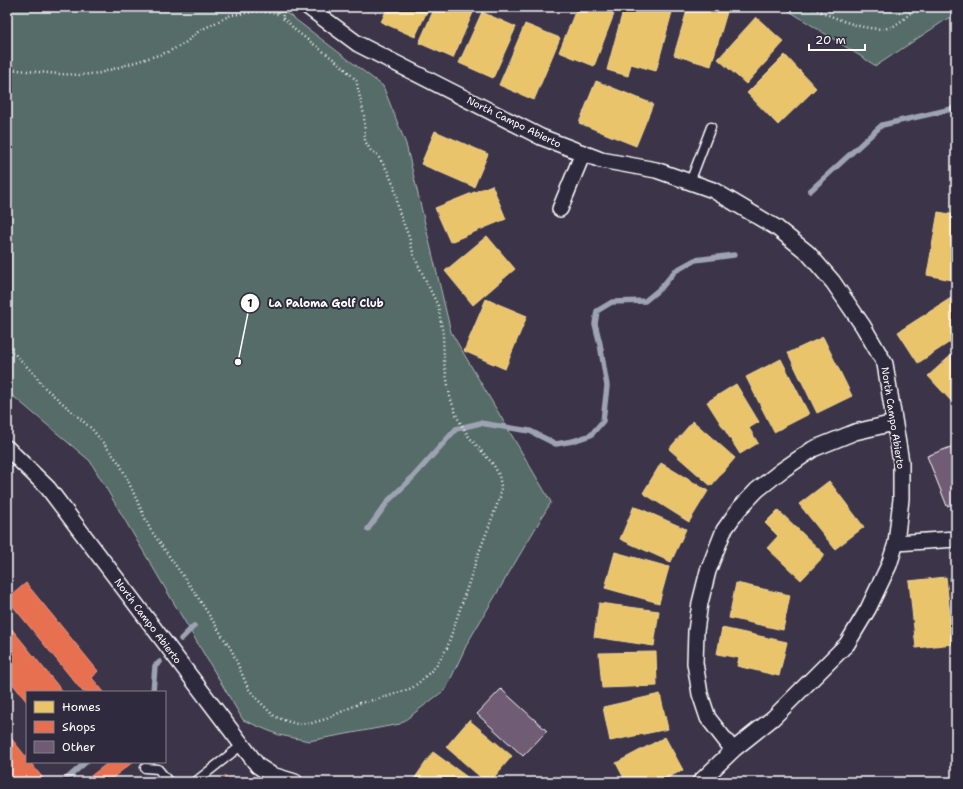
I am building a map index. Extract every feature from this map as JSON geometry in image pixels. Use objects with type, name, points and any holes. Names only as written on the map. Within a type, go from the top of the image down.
[{"type":"street","name":"North Campo Abierto","points":[[308,7],[358,44],[542,137],[601,160],[656,170],[713,190],[777,228],[808,253],[833,282],[863,326],[885,364],[901,462],[901,499],[896,543],[889,565],[868,609],[847,644],[773,718],[733,750],[700,782]]},
{"type":"street","points":[[560,209],[583,154]]},
{"type":"street","points":[[733,750],[708,718],[700,694],[695,663],[696,631],[700,603],[708,571],[724,530],[739,509],[757,490],[781,471],[814,449],[855,432],[894,423]]},
{"type":"street","name":"North Campo Abierto","points":[[7,448],[48,488],[258,766],[272,775],[295,782]]},
{"type":"street","points":[[896,543],[956,539]]},
{"type":"street","points":[[258,766],[266,782]]},
{"type":"street","points":[[258,766],[274,782]]},
{"type":"lane","points":[[690,182],[710,127]]},
{"type":"lane","points":[[195,782],[242,745]]},
{"type":"lane","points":[[145,768],[158,769],[169,782]]},
{"type":"path","points":[[810,7],[853,24],[872,28],[890,28],[901,21],[916,7]]},
{"type":"path","points":[[7,69],[81,75],[100,73],[168,52],[199,32],[231,15],[259,11],[278,14],[285,8],[282,18],[295,30],[341,65],[356,80],[364,115],[365,141],[371,151],[376,153],[387,170],[394,186],[399,212],[409,237],[414,256],[438,306],[443,334],[444,362],[450,397],[457,417],[469,437],[493,464],[500,475],[500,497],[447,648],[436,666],[412,688],[386,697],[360,703],[319,721],[297,724],[274,716],[248,688],[232,652],[195,593],[150,529],[120,464],[92,429],[44,387],[35,375],[7,346]]},
{"type":"green space","points":[[7,7],[275,7],[291,16],[383,86],[406,144],[451,332],[551,502],[468,642],[446,689],[400,724],[309,741],[279,735],[243,720],[90,461],[7,391]]},
{"type":"green space","points":[[779,7],[956,7],[956,13],[876,66],[786,9]]},
{"type":"building: Homes","points":[[362,7],[371,7],[368,11]]},
{"type":"building: Homes","points":[[388,7],[429,7],[415,37],[381,22]]},
{"type":"building: Homes","points":[[435,7],[475,8],[453,58],[419,43]]},
{"type":"building: Homes","points":[[577,7],[597,7],[614,14],[594,66],[559,52]]},
{"type":"building: Homes","points":[[624,7],[652,7],[672,12],[656,71],[631,64],[628,76],[607,70]]},
{"type":"building: Homes","points":[[688,7],[711,7],[727,12],[711,66],[674,55]]},
{"type":"building: Homes","points":[[482,12],[516,27],[493,78],[459,63]]},
{"type":"building: Homes","points":[[756,17],[784,42],[746,84],[718,59]]},
{"type":"building: Homes","points":[[525,24],[560,38],[534,100],[499,85]]},
{"type":"building: Homes","points":[[785,55],[816,88],[778,125],[747,93]]},
{"type":"building: Homes","points":[[596,81],[653,104],[636,146],[579,123]]},
{"type":"building: Homes","points":[[435,131],[488,154],[474,187],[421,164]]},
{"type":"building: Homes","points":[[492,185],[506,219],[450,242],[435,208]]},
{"type":"building: Homes","points":[[938,212],[956,215],[956,257],[952,280],[927,275]]},
{"type":"building: Homes","points":[[487,236],[515,269],[473,305],[445,271]]},
{"type":"building: Homes","points":[[951,298],[956,306],[956,338],[918,363],[898,332]]},
{"type":"building: Homes","points":[[486,299],[527,316],[505,369],[464,351]]},
{"type":"building: Homes","points":[[823,337],[852,396],[817,413],[788,353]]},
{"type":"building: Homes","points":[[956,351],[956,401],[953,403],[928,376]]},
{"type":"building: Homes","points":[[781,359],[809,414],[774,432],[746,377]]},
{"type":"building: Homes","points":[[736,384],[759,422],[749,428],[758,443],[740,454],[707,402]]},
{"type":"building: Homes","points":[[693,421],[735,458],[711,486],[669,449]]},
{"type":"building: Homes","points":[[661,463],[708,491],[689,522],[643,493]]},
{"type":"building: Homes","points":[[829,481],[864,527],[835,549],[799,504]]},
{"type":"building: Homes","points":[[634,506],[686,529],[671,562],[620,539]]},
{"type":"building: Homes","points":[[778,510],[825,555],[801,580],[767,548],[778,536],[765,523]]},
{"type":"building: Homes","points":[[615,552],[669,567],[659,603],[605,588]]},
{"type":"building: Homes","points":[[956,576],[956,599],[950,578]]},
{"type":"building: Homes","points":[[946,577],[953,644],[916,648],[909,581]]},
{"type":"building: Homes","points":[[736,583],[790,595],[783,630],[729,618]]},
{"type":"building: Homes","points":[[599,603],[659,611],[654,646],[594,637]]},
{"type":"building: Homes","points":[[722,628],[787,642],[779,676],[737,666],[739,658],[717,654]]},
{"type":"building: Homes","points":[[656,652],[657,686],[602,688],[599,653]]},
{"type":"building: Homes","points":[[660,694],[668,729],[610,741],[603,707]]},
{"type":"building: Homes","points":[[469,720],[512,756],[490,782],[486,782],[446,747]]},
{"type":"building: Homes","points":[[665,737],[683,770],[659,782],[626,782],[616,763]]},
{"type":"building: Homes","points":[[433,752],[474,782],[412,782]]},
{"type":"building: Shops","points":[[26,583],[98,671],[92,678],[103,691],[82,691],[7,599]]},
{"type":"building: Shops","points":[[7,623],[62,691],[26,691],[26,701],[7,677]]},
{"type":"building: Shops","points":[[7,733],[26,757],[26,763],[31,763],[46,782],[7,782]]},
{"type":"building: Shops","points":[[108,763],[132,763],[107,782],[83,782]]},
{"type":"building: Shops","points":[[226,777],[231,782],[221,782]]},
{"type":"building: Other","points":[[956,445],[956,503],[947,506],[927,456]]},
{"type":"building: Other","points":[[501,689],[547,731],[523,756],[477,714]]},
{"type":"waterway","points":[[810,191],[882,125],[956,108]]},
{"type":"waterway","points":[[368,529],[389,500],[413,477],[456,429],[480,423],[530,431],[556,444],[573,441],[591,435],[603,421],[607,386],[595,324],[597,311],[612,302],[645,301],[662,287],[675,271],[695,260],[734,255]]},
{"type":"waterway","points":[[181,639],[194,626]]},
{"type":"waterway","points":[[153,691],[155,666],[160,662]]},
{"type":"waterway","points":[[63,782],[85,763]]},
{"type":"place","name":"La Paloma Golf Club","points":[[238,362]]}]
